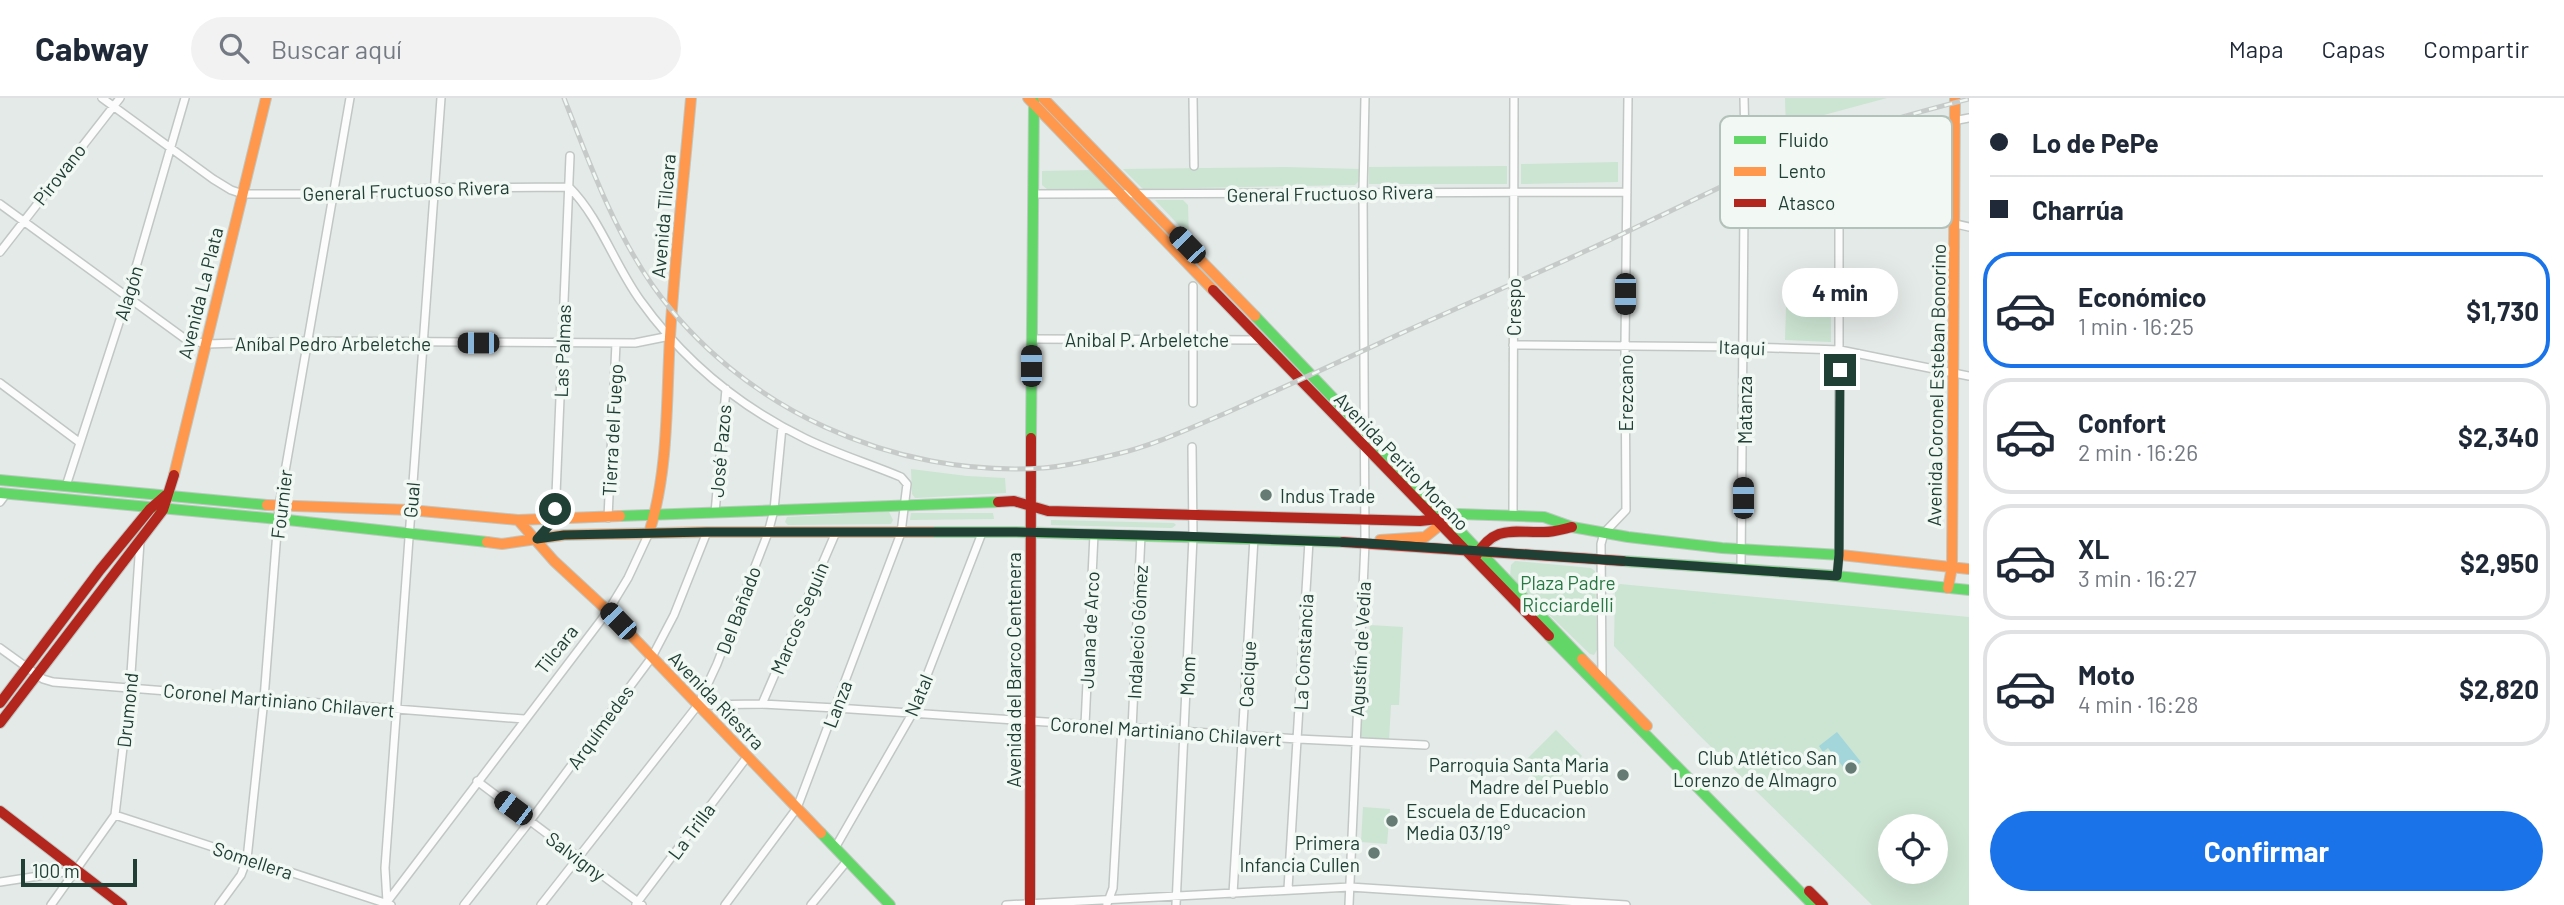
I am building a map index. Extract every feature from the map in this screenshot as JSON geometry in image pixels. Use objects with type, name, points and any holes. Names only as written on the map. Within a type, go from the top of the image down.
[{"type":"main road","name":"Avenida La Plata","points":[[0,723],[163,510],[171,487],[266,98]]},
{"type":"main road","name":"Avenida Tilcara","points":[[670,337],[691,98]]},
{"type":"main road","name":"Avenida Coronel Esteban Bonorino","points":[[1948,588],[1952,568],[1955,374],[1955,98]]},
{"type":"main road","name":"Avenida del Barco Centenera","points":[[1030,904],[1031,339],[1035,99]]},
{"type":"main road","name":"Avenida Perito Moreno","points":[[1035,99],[1121,195],[1366,449],[1602,678],[1823,905]]},
{"type":"main road","name":"Avenida Perito Moreno","points":[[1035,99],[1138,195],[1365,430],[1465,550]]},
{"type":"main road","name":"Tilcara","points":[[649,533],[656,515],[661,487],[670,337]]},
{"type":"main road","points":[[0,480],[279,506],[410,510],[518,520],[1014,501],[1048,510],[1365,520],[1441,521],[1459,514],[1513,515],[1545,517],[1572,527],[1604,533],[1722,548],[1839,555],[1969,569]]},
{"type":"main road","points":[[0,704],[100,570],[150,509],[166,495]]},
{"type":"main road","points":[[2,496],[277,519],[502,544],[564,535],[707,532],[1030,533],[1254,538],[1465,550],[1476,556],[1600,559],[1741,569],[1969,590]]},
{"type":"main road","name":"Avenida Riestra","points":[[518,520],[890,905]]},
{"type":"main road","points":[[1368,544],[1383,539],[1425,537],[1441,521]]},
{"type":"main road","points":[[1476,556],[1488,540],[1499,532],[1546,532],[1572,527]]},
{"type":"main road","name":"Avenida Perito Moreno","points":[[1476,556],[1813,905]]},
{"type":"main road","points":[[0,811],[122,905]]},
{"type":"street","points":[[103,98],[213,179],[243,194]]},
{"type":"street","name":"Pirovano","points":[[0,252],[120,98]]},
{"type":"street","name":"Alagón","points":[[66,486],[127,298],[185,98]]},
{"type":"street","name":"Fournier","points":[[219,905],[242,875],[247,859],[264,699],[277,519],[350,98]]},
{"type":"street","name":"Gual","points":[[387,904],[385,867],[441,98]]},
{"type":"street","points":[[1193,98],[1194,166]]},
{"type":"street","name":"Agustín de Vedia","points":[[1349,905],[1355,741],[1368,544],[1365,520],[1365,98]]},
{"type":"street","name":"Crespo","points":[[1513,515],[1514,98]]},
{"type":"street","name":"Erezcano","points":[[1604,533],[1626,510],[1628,98]]},
{"type":"street","points":[[1744,98],[1744,116]]},
{"type":"street","points":[[1952,122],[1969,118]]},
{"type":"street","name":"Las Palmas","points":[[555,519],[570,156]]},
{"type":"street","points":[[569,187],[588,209],[638,297],[670,337],[693,362],[726,389],[782,427]]},
{"type":"street","name":"General Fructuoso Rivera","points":[[243,194],[569,187]]},
{"type":"street","name":"General Fructuoso Rivera","points":[[1033,194],[1626,191]]},
{"type":"street","points":[[0,204],[184,338],[206,344]]},
{"type":"street","points":[[1952,223],[1969,227]]},
{"type":"street","name":"Matanza","points":[[1741,569],[1744,228]]},
{"type":"street","points":[[1837,576],[1839,228]]},
{"type":"street","points":[[1193,286],[1193,403]]},
{"type":"street","name":"Aníbal Pedro Arbeletche","points":[[206,344],[307,341],[635,343],[670,337]]},
{"type":"street","name":"Anibal P. Arbeletche","points":[[1031,339],[1263,340]]},
{"type":"street","name":"Tierra del Fuego","points":[[608,518],[616,343]]},
{"type":"street","name":"Itaqui","points":[[1513,345],[1840,350],[1969,376]]},
{"type":"street","points":[[0,383],[79,442]]},
{"type":"street","name":"José Pazos","points":[[715,513],[726,389]]},
{"type":"street","name":"Lanza","points":[[725,905],[797,808],[901,533],[905,504],[907,484],[901,477],[782,427]]},
{"type":"street","name":"Del Bañado","points":[[541,905],[698,705],[717,664],[768,533],[774,510],[782,427]]},
{"type":"street","name":"Mom","points":[[1176,901],[1194,537],[1192,447]]},
{"type":"street","points":[[537,539],[555,519]]},
{"type":"street","name":"Arquímedes","points":[[464,905],[652,657],[674,615],[707,532]]},
{"type":"street","name":"Marcos Seguin","points":[[762,704],[836,532]]},
{"type":"street","name":"Tilcara","points":[[387,904],[477,781],[608,611],[628,578],[649,533]]},
{"type":"street","name":"Natal","points":[[835,848],[912,714],[982,533]]},
{"type":"street","points":[[1602,678],[1600,559],[1604,533]]},
{"type":"street","name":"Juana de Arco","points":[[1085,725],[1094,534]]},
{"type":"street","name":"Indalecio Gómez","points":[[1132,729],[1142,535]]},
{"type":"street","name":"Drumond","points":[[51,905],[115,815],[130,688],[140,538]]},
{"type":"street","name":"Cacique","points":[[1233,894],[1254,538]]},
{"type":"street","name":"La Constancia","points":[[1288,889],[1309,541]]},
{"type":"street","points":[[0,648],[36,675]]},
{"type":"street","name":"Coronel Martiniano Chilavert","points":[[36,675],[53,682],[524,719]]},
{"type":"street","name":"Coronel Martiniano Chilavert","points":[[698,705],[762,704],[836,708],[1132,729],[1425,745]]},
{"type":"street","name":"Indalecio Gómez","points":[[1108,903],[1113,888],[1122,727]]},
{"type":"street","name":"La Trilla","points":[[638,904],[747,757]]},
{"type":"street","name":"Salvigny","points":[[477,781],[638,904]]},
{"type":"street","name":"Somellera","points":[[115,815],[387,904]]},
{"type":"street","points":[[811,905],[847,860]]},
{"type":"street","points":[[0,882],[77,870]]},
{"type":"street","points":[[1006,905],[1176,901],[1288,889],[1350,887],[1490,901],[1626,905]]},
{"type":"green space","points":[[1785,98],[1887,98],[1820,116],[1786,116]]},
{"type":"green space","points":[[1618,162],[1618,182],[1521,184],[1521,164]]},
{"type":"green space","points":[[1507,166],[1507,184],[1369,184],[1369,167]]},
{"type":"green space","points":[[1123,169],[1359,169],[1359,181],[1355,185],[1143,189]]},
{"type":"green space","points":[[1092,170],[1111,190],[1048,190],[1042,185],[1042,171]]},
{"type":"green space","points":[[1155,200],[1183,200],[1188,205],[1189,236]]},
{"type":"green space","points":[[1786,307],[1831,308],[1831,342],[1785,340]]},
{"type":"green space","points":[[911,469],[1005,478],[1006,493],[915,498],[912,494]]},
{"type":"green space","points":[[889,512],[893,520],[891,524],[788,525],[785,522],[787,517]]},
{"type":"green space","points":[[911,513],[993,513],[994,519],[910,520]]},
{"type":"green space","points":[[1051,520],[1176,525],[1172,528],[1051,525]]},
{"type":"green space","name":"Plaza Padre Ricciardelli","points":[[1515,561],[1591,568],[1595,571],[1597,650],[1594,655],[1510,577],[1511,565]]},
{"type":"green space","name":"Club Atlético San Lorenzo de Almagro","points":[[1620,584],[1969,617],[1969,905],[1872,905],[1697,733],[1614,646],[1615,589]]},
{"type":"green space","points":[[1370,625],[1403,627],[1399,705],[1391,705],[1389,740],[1358,738],[1361,688],[1368,688]]},
{"type":"green space","points":[[1556,730],[1582,756],[1546,791],[1521,765]]},
{"type":"green space","points":[[1363,807],[1390,809],[1387,844],[1361,842]]},
{"type":"water","points":[[1837,732],[1861,762],[1848,773],[1828,748],[1823,752],[1819,746]]},
{"type":"railway","points":[[564,98],[603,195],[639,264],[653,286],[689,330],[730,368],[775,400],[825,427],[877,447],[931,461],[987,468],[1062,466],[1090,461],[1159,441],[1581,253],[1720,188]]},
{"type":"railway","points":[[1907,116],[1969,99]]},
{"type":"traffic: fast","points":[[1031,438],[1034,101]]},
{"type":"traffic: fast","points":[[1255,316],[1582,659]]},
{"type":"traffic: fast","points":[[0,480],[267,505]]},
{"type":"traffic: fast","points":[[0,493],[487,542]]},
{"type":"traffic: fast","points":[[620,516],[998,502]]},
{"type":"traffic: fast","points":[[1447,518],[1459,514],[1544,517],[1572,527],[1628,537],[1722,548],[1841,555]]},
{"type":"traffic: fast","points":[[932,532],[1343,542]]},
{"type":"traffic: fast","points":[[1623,561],[1827,575],[1969,590]]},
{"type":"traffic: fast","points":[[1549,636],[1813,905]]},
{"type":"traffic: fast","points":[[821,833],[890,905]]},
{"type":"traffic: slow","points":[[174,475],[266,98]]},
{"type":"traffic: slow","points":[[649,533],[660,485],[666,436],[672,307],[691,98]]},
{"type":"traffic: slow","points":[[1028,98],[1213,290]]},
{"type":"traffic: slow","points":[[1043,98],[1255,316]]},
{"type":"traffic: slow","points":[[1948,588],[1952,567],[1955,98]]},
{"type":"traffic: slow","points":[[267,505],[410,510],[518,520],[620,516]]},
{"type":"traffic: slow","points":[[518,520],[554,561],[608,611],[821,833]]},
{"type":"traffic: slow","points":[[1380,540],[1425,537],[1444,522]]},
{"type":"traffic: slow","points":[[487,542],[502,544],[564,535],[932,532]]},
{"type":"traffic: slow","points":[[1841,555],[1969,569]]},
{"type":"traffic: slow","points":[[1582,659],[1647,726]]},
{"type":"traffic: jam","points":[[1213,290],[1549,636]]},
{"type":"traffic: jam","points":[[1030,905],[1031,438]]},
{"type":"traffic: jam","points":[[0,723],[163,510],[174,475]]},
{"type":"traffic: jam","points":[[0,703],[100,570],[150,509],[166,495]]},
{"type":"traffic: jam","points":[[998,502],[1014,501],[1048,511],[1420,521],[1447,518]]},
{"type":"traffic: jam","points":[[1476,556],[1490,539],[1506,532],[1551,531],[1572,527]]},
{"type":"traffic: jam","points":[[1343,542],[1623,561]]},
{"type":"traffic: jam","points":[[0,811],[122,905]]},
{"type":"traffic: jam","points":[[1809,891],[1823,905]]},
{"type":"place","name":"Indus Trade","points":[[1266,495]]},
{"type":"place","name":"Club Atlético San Lorenzo de Almagro","points":[[1851,768]]},
{"type":"place","name":"Parroquia Santa Maria Madre del Pueblo","points":[[1623,775]]},
{"type":"place","name":"Escuela de Educacion Media 03/19°","points":[[1392,821]]},
{"type":"place","name":"Primera Infancia Cullen","points":[[1374,853]]},
{"type":"route","points":[[555,509],[555,519],[537,539],[564,535],[707,532],[1014,532],[1254,538],[1365,543],[1837,576],[1840,370]]}]
